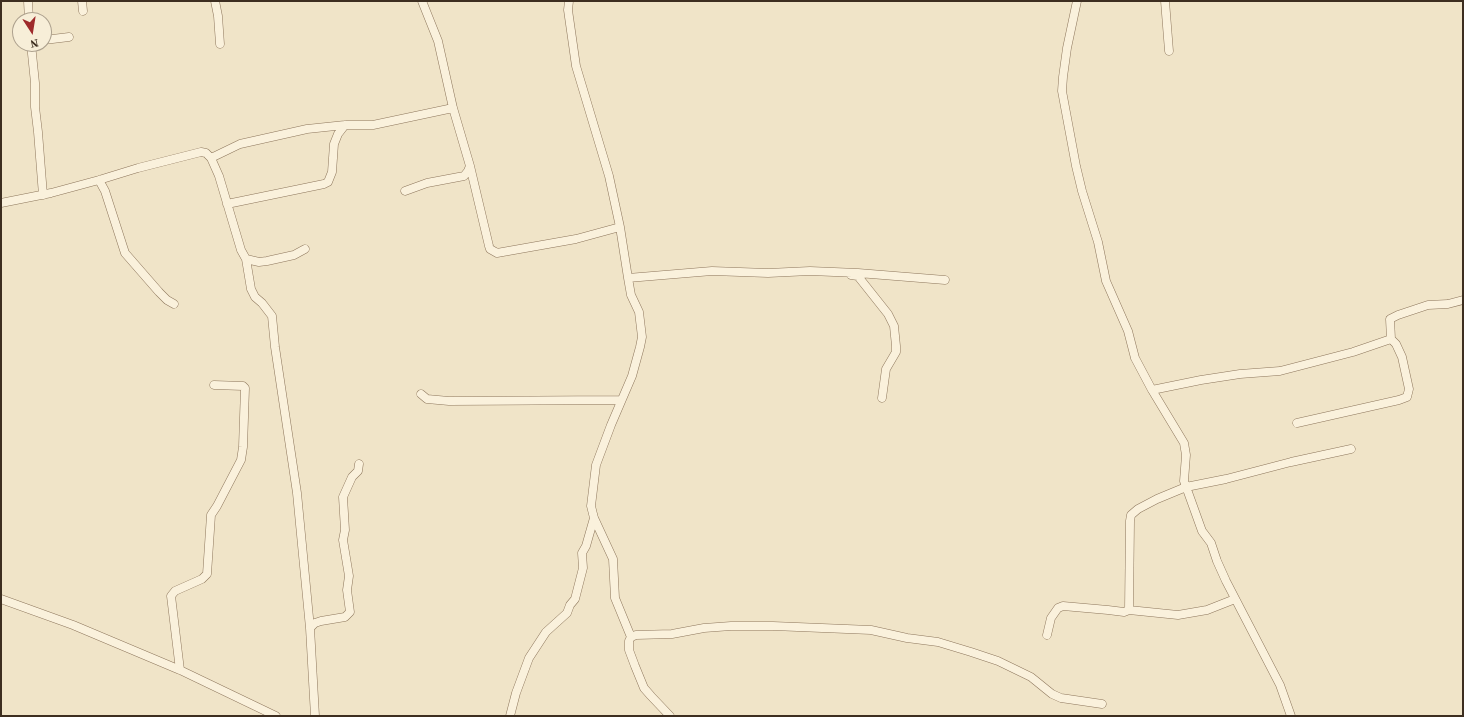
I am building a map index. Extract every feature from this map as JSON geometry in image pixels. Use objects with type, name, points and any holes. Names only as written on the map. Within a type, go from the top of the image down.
[{"type":"street","points":[[28,1],[29,12]]},
{"type":"street","points":[[82,1],[83,11]]},
{"type":"street","points":[[215,1],[218,16],[220,44]]},
{"type":"street","points":[[422,1],[438,41],[453,108],[470,166],[490,249],[497,253],[576,239],[620,227]]},
{"type":"street","points":[[569,1],[568,10],[576,66],[609,176],[620,227],[631,295],[639,312],[642,337],[632,376],[596,465],[591,492],[591,506],[594,518],[613,559],[615,598],[631,637],[629,641],[629,650],[644,688],[670,716]]},
{"type":"street","points":[[1077,1],[1066,48],[1063,77],[1064,100],[1082,191],[1098,242],[1106,281],[1128,331],[1135,358],[1185,447],[1184,481],[1202,531],[1211,543],[1217,561],[1235,599],[1280,685],[1291,716]]},
{"type":"street","points":[[1165,1],[1169,51]]},
{"type":"street","points":[[52,39],[69,37]]},
{"type":"street","points":[[32,52],[43,195]]},
{"type":"street","points":[[211,158],[240,144],[307,129],[345,125],[372,125],[453,108]]},
{"type":"street","points":[[227,204],[328,182],[332,172],[334,144],[338,134],[345,125]]},
{"type":"street","points":[[1,203],[43,195],[195,152],[206,153],[211,158],[241,250],[246,259],[251,289],[255,297],[262,302],[272,316],[275,347],[297,493],[310,628],[315,716]]},
{"type":"street","points":[[405,191],[427,183],[464,176],[470,166]]},
{"type":"street","points":[[99,180],[105,191],[125,253],[163,296],[174,304]]},
{"type":"street","points":[[246,259],[267,262],[294,255],[305,249]]},
{"type":"street","points":[[628,278],[712,271],[768,273],[810,271],[945,280]]},
{"type":"street","points":[[835,272],[858,276],[893,322],[896,352],[886,369],[882,398]]},
{"type":"street","points":[[1297,422],[1407,397],[1409,389],[1402,357],[1396,344],[1391,339],[1390,318],[1421,307],[1463,300]]},
{"type":"street","points":[[1152,390],[1240,374],[1280,371],[1353,352],[1391,339]]},
{"type":"street","points":[[180,670],[171,596],[175,590],[202,579],[207,574],[211,515],[241,460],[243,447],[245,388],[243,386],[214,385]]},
{"type":"street","points":[[421,394],[427,399],[449,401],[621,400]]},
{"type":"street","points":[[1129,610],[1129,529],[1131,515],[1138,509],[1186,487],[1351,449]]},
{"type":"street","points":[[310,628],[315,623],[345,617],[350,612],[347,590],[349,576],[343,540],[345,530],[343,497],[352,478],[358,471],[359,464]]},
{"type":"street","points":[[510,716],[516,693],[529,658],[546,632],[567,613],[575,599],[583,568],[582,553],[586,546],[594,518]]},
{"type":"street","points":[[1,599],[73,625],[180,670],[276,716]]},
{"type":"street","points":[[1047,635],[1051,618],[1058,608],[1063,606],[1124,612],[1129,610],[1178,614],[1207,610],[1235,599]]},
{"type":"street","points":[[631,637],[636,635],[672,634],[704,628],[731,626],[872,630],[907,638],[938,642],[971,652],[998,661],[1031,677],[1052,694],[1061,698],[1102,704]]}]
